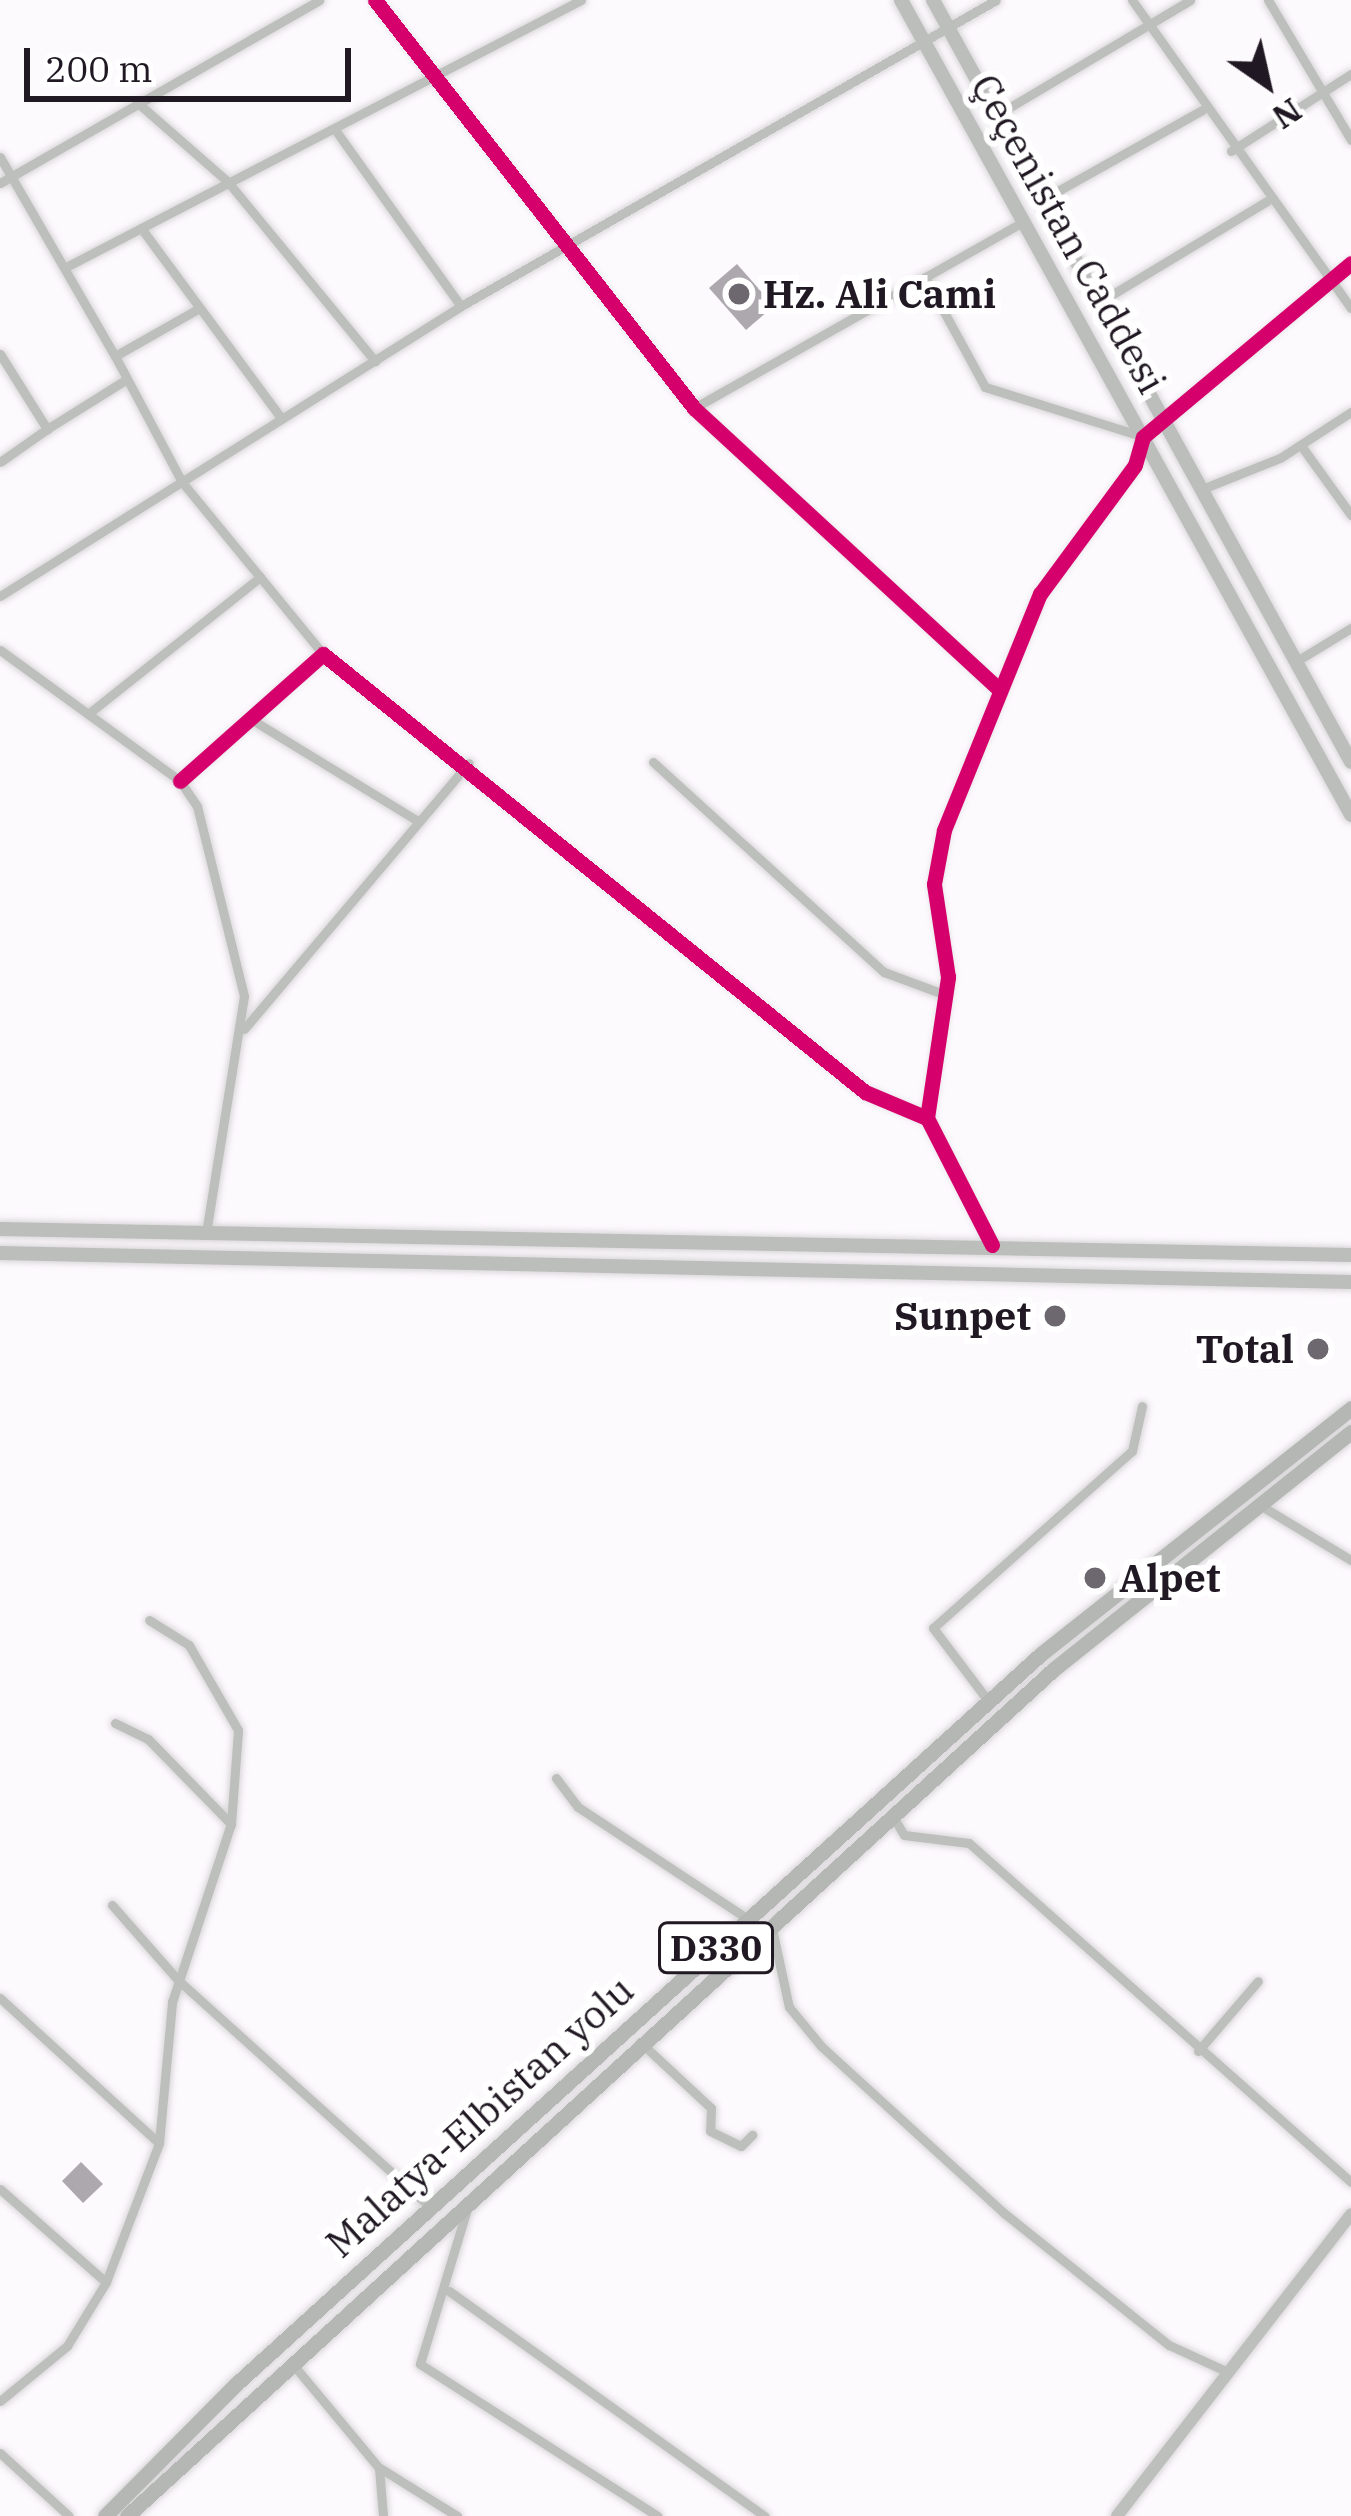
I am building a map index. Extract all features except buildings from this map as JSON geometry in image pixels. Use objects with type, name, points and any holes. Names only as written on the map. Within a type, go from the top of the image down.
[{"type":"main road","name":"Çeçenistan Caddesi","points":[[901,0],[1351,815]]},
{"type":"main road","name":"Çeçenistan Caddesi","points":[[932,0],[1351,762]]},
{"type":"main road","points":[[0,1229],[1351,1255]]},
{"type":"main road","points":[[0,1253],[1351,1282]]},
{"type":"main road","name":"Malatya-Elbistan yolu","points":[[105,2516],[429,2206],[989,1702],[1212,1509],[1351,1408]]},
{"type":"main road","name":"Malatya-Elbistan yolu","points":[[128,2516],[289,2360],[892,1815],[1254,1502],[1351,1432]]},
{"type":"street","points":[[4,181],[319,0]]},
{"type":"street","points":[[374,0],[694,408],[998,689]]},
{"type":"street","points":[[66,267],[581,0]]},
{"type":"street","points":[[0,596],[461,306],[996,0]]},
{"type":"street","points":[[1132,0],[1231,151],[1351,308]]},
{"type":"street","points":[[995,116],[1190,0]]},
{"type":"street","points":[[1268,0],[1351,140]]},
{"type":"street","points":[[1231,151],[1351,74]]},
{"type":"street","points":[[139,104],[228,182],[375,361]]},
{"type":"street","points":[[1040,201],[1202,110]]},
{"type":"street","points":[[336,131],[461,306]]},
{"type":"street","points":[[0,157],[4,181],[66,267],[182,482],[323,654],[469,763],[865,1092],[927,1118]]},
{"type":"street","points":[[1097,304],[1267,201]]},
{"type":"street","points":[[694,408],[1023,222]]},
{"type":"street","points":[[141,228],[196,310],[282,419]]},
{"type":"street","points":[[992,1245],[927,1118],[946,995],[934,884],[998,689],[1040,594],[1136,465],[1143,437],[1351,262]]},
{"type":"street","points":[[925,277],[986,387],[1143,437]]},
{"type":"street","points":[[115,356],[196,310]]},
{"type":"street","points":[[0,354],[47,429]]},
{"type":"street","points":[[0,462],[127,380]]},
{"type":"street","points":[[1202,489],[1302,447],[1351,412]]},
{"type":"street","points":[[1302,447],[1351,515]]},
{"type":"street","points":[[88,714],[260,577]]},
{"type":"street","points":[[1295,662],[1351,628]]},
{"type":"street","points":[[0,650],[180,781],[221,877],[244,1029],[206,1235]]},
{"type":"street","points":[[180,781],[254,722],[323,654]]},
{"type":"street","points":[[254,722],[418,820]]},
{"type":"street","points":[[653,762],[884,972],[946,995]]},
{"type":"street","points":[[244,1029],[469,763]]},
{"type":"street","points":[[989,1702],[932,1628],[1132,1451],[1142,1406]]},
{"type":"street","points":[[1254,1502],[1351,1560]]},
{"type":"street","points":[[0,2401],[67,2346],[106,2282],[159,2143],[178,1980],[231,1824],[235,1709],[189,1646],[149,1620]]},
{"type":"street","points":[[115,1723],[148,1739],[231,1824]]},
{"type":"street","points":[[556,1778],[578,1807],[748,1919]]},
{"type":"street","points":[[892,1815],[904,1835],[969,1843],[1351,2182]]},
{"type":"street","points":[[112,1905],[178,1980],[429,2206]]},
{"type":"street","points":[[772,1924],[789,2007],[821,2046],[1040,2242],[1168,2345],[1228,2372]]},
{"type":"street","points":[[1198,2051],[1258,1981]]},
{"type":"street","points":[[0,1998],[159,2143]]},
{"type":"street","points":[[640,2042],[710,2108],[710,2131],[741,2146],[752,2135]]},
{"type":"street","points":[[0,2189],[106,2282]]},
{"type":"street","points":[[470,2195],[449,2291],[420,2364],[658,2516]]},
{"type":"street","points":[[1117,2516],[1351,2213]]},
{"type":"street","points":[[449,2291],[765,2516]]},
{"type":"street","points":[[289,2360],[379,2468],[457,2516]]},
{"type":"street","points":[[0,2453],[69,2516]]},
{"type":"street","points":[[379,2468],[383,2516]]},
{"type":"street","points":[[425,2516],[434,2503]]},
{"type":"cycle path","points":[[375,0],[694,408],[998,689]]},
{"type":"cycle path","points":[[992,1245],[927,1118],[948,977],[934,884],[944,830],[1040,594],[1135,465],[1143,437],[1351,263]]},
{"type":"cycle path","points":[[180,781],[323,654],[865,1092],[927,1118]]},
{"type":"place","name":"Hz. Ali Cami","points":[[739,294]]},
{"type":"place","name":"Sunpet","points":[[1055,1316]]},
{"type":"place","name":"Total","points":[[1318,1349]]},
{"type":"place","name":"Alpet","points":[[1095,1578]]}]
